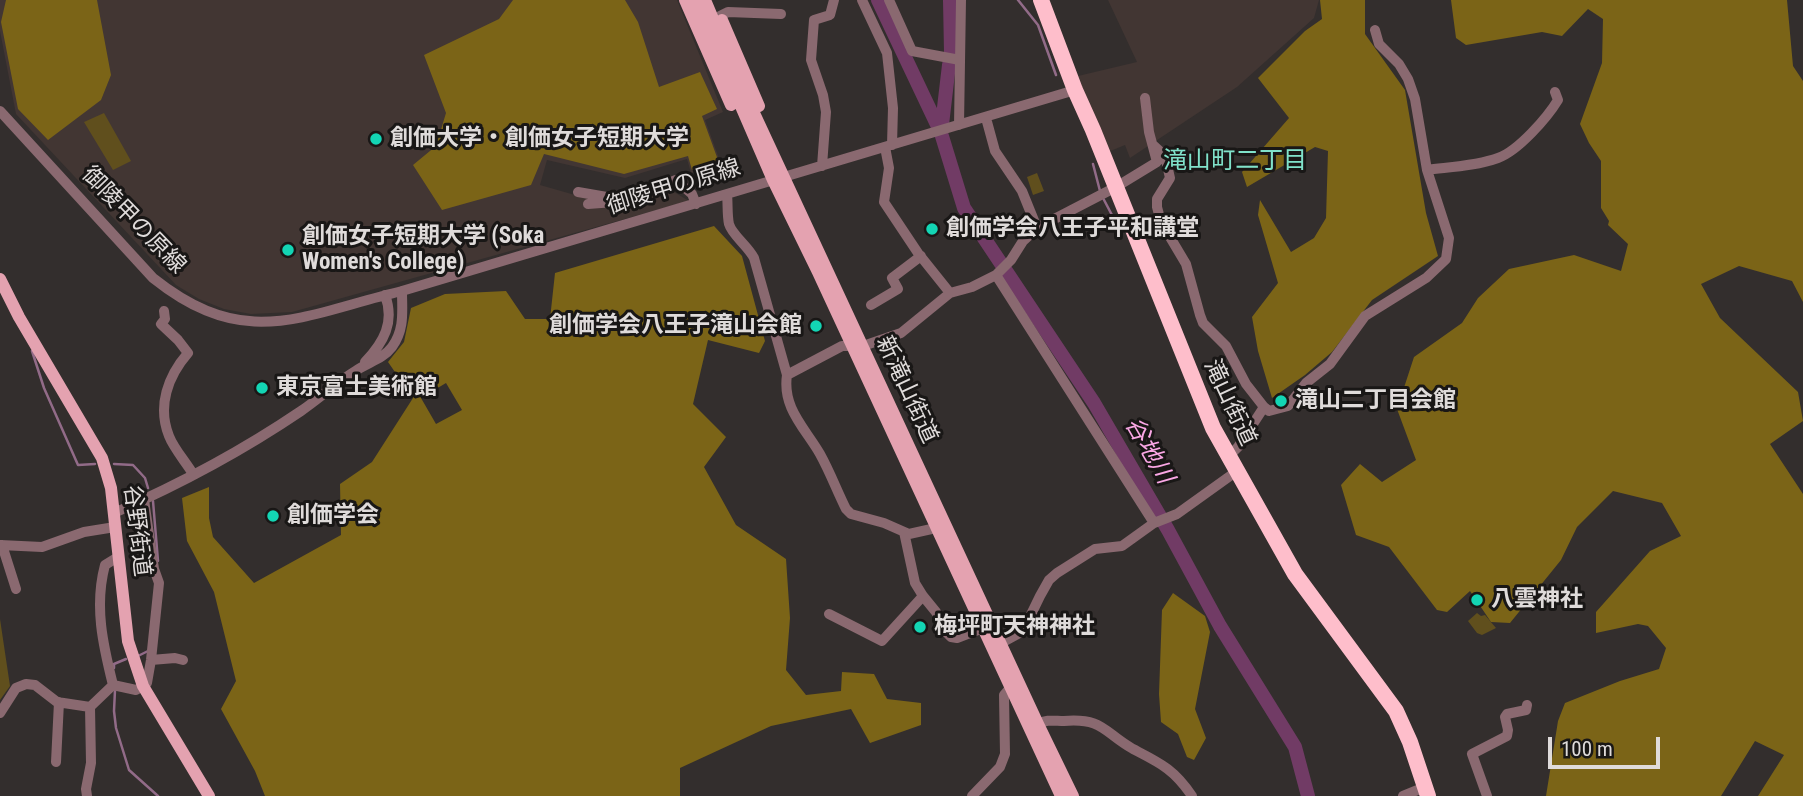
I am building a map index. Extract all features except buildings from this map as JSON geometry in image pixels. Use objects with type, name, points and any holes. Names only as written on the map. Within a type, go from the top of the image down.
[{"type":"highway","name":"滝山街道","points":[[1041,0],[1202,404],[1232,464],[1305,589],[1396,711],[1410,742],[1426,791]]},
{"type":"main road","points":[[685,0],[727,100],[756,128]]},
{"type":"main road","name":"新滝山街道","points":[[695,0],[969,587],[983,628],[1061,796]]},
{"type":"main road","name":"新滝山街道","points":[[705,0],[756,128]]},
{"type":"main road","points":[[714,0],[759,104],[756,128]]},
{"type":"main road","name":"谷野街道","points":[[0,279],[19,317],[98,449],[111,488],[128,641],[143,686],[209,796]]},
{"type":"main road","name":"新滝山街道","points":[[858,347],[936,528],[1001,643],[1073,796]]},
{"type":"street","points":[[822,166],[826,113],[811,60],[814,20],[830,15],[834,0]]},
{"type":"street","points":[[862,0],[887,53],[892,108],[884,202],[950,293]]},
{"type":"street","points":[[889,0],[912,51],[960,60]]},
{"type":"street","points":[[957,126],[961,0]]},
{"type":"street","points":[[720,16],[728,12],[755,9],[781,14]]},
{"type":"street","points":[[1152,143],[1165,156],[1170,178],[1157,199],[1161,222],[1186,264],[1203,323],[1226,346],[1246,384],[1264,407],[1269,411],[1287,406],[1307,383],[1330,364],[1365,316],[1426,278],[1446,259],[1449,237],[1427,170],[1415,99],[1408,79],[1399,64],[1379,44],[1375,30]]},
{"type":"street","name":"御陵甲の原線","points":[[0,111],[153,278],[173,294],[220,317],[246,322],[270,322],[297,320],[402,291],[1075,90]]},
{"type":"street","points":[[1427,170],[1500,158],[1550,113],[1558,100],[1555,92]]},
{"type":"street","points":[[787,375],[842,346],[858,347],[901,333],[950,293],[972,287],[997,274],[1037,228],[1116,187],[1157,162],[1145,98]]},
{"type":"street","points":[[986,118],[995,151],[1022,191],[1037,228]]},
{"type":"street","points":[[588,204],[624,200],[676,180],[692,194],[696,204]]},
{"type":"street","points":[[578,192],[624,200]]},
{"type":"street","points":[[727,194],[729,226],[748,246],[754,258],[787,375],[787,397],[795,417],[821,456],[846,509],[851,514],[884,523],[909,534],[936,528]]},
{"type":"street","points":[[871,305],[898,289],[892,278],[921,256]]},
{"type":"street","points":[[997,274],[1155,523]]},
{"type":"street","points":[[114,513],[194,474],[277,426],[358,369],[383,356],[392,347],[402,324],[402,291]]},
{"type":"street","points":[[358,369],[378,348],[389,325],[390,314],[385,295]]},
{"type":"street","points":[[164,311],[165,319],[161,324],[188,353],[175,368],[162,399],[169,436],[194,474]]},
{"type":"street","points":[[1001,643],[1023,631],[1049,580],[1057,573],[1095,550],[1122,546],[1155,523],[1175,515],[1232,464],[1238,447],[1264,407]]},
{"type":"street","points":[[113,685],[136,690],[143,686],[147,683],[151,660],[156,574],[144,500]]},
{"type":"street","points":[[16,589],[1,545],[42,547],[84,531],[115,527]]},
{"type":"street","points":[[904,532],[915,583],[936,612],[946,632],[957,638],[983,628]]},
{"type":"street","points":[[113,685],[104,649],[99,587],[105,565],[118,557]]},
{"type":"street","points":[[828,614],[882,641],[923,596]]},
{"type":"street","points":[[151,660],[175,657],[183,660]]},
{"type":"street","points":[[0,713],[16,688],[26,684],[35,685],[59,702],[90,707]]},
{"type":"street","points":[[87,796],[91,763],[90,707],[113,685]]},
{"type":"street","points":[[972,796],[1000,768],[1005,754],[1004,695],[1010,688]]},
{"type":"street","points":[[56,762],[59,702]]},
{"type":"street","points":[[1487,796],[1472,754],[1507,736],[1505,717],[1507,714],[1526,710],[1527,705]]},
{"type":"street","points":[[1038,724],[1045,720],[1085,720],[1099,724],[1131,748],[1168,767],[1192,796]]},
{"type":"street","points":[[1403,796],[1426,791]]},
{"type":"shaded area","name":"創価大学・創価女子短期大学","points":[[0,0],[677,0],[723,112],[705,120],[721,164],[691,173],[687,159],[625,178],[547,160],[540,185],[582,197],[674,192],[689,201],[292,312],[251,314],[224,309],[199,299],[176,285],[16,114],[0,31]]},
{"type":"shaded area","points":[[6,0],[97,0],[111,75],[101,100],[48,140],[18,109],[1,22]]},
{"type":"shaded area","points":[[513,0],[625,0],[638,22],[659,87],[700,72],[717,109],[702,116],[718,160],[692,170],[688,156],[624,174],[544,154],[531,185],[442,210],[413,165],[436,146],[446,113],[424,55],[499,19]]},
{"type":"shaded area","points":[[1108,0],[1319,0],[1314,18],[1237,87],[1130,158],[1125,145],[1108,152],[1078,76],[1137,62]]},
{"type":"shaded area","points":[[1320,0],[1365,0],[1365,34],[1405,90],[1426,213],[1438,256],[1372,300],[1332,352],[1272,398],[1258,351],[1252,317],[1278,283],[1258,215],[1260,200],[1291,252],[1314,238],[1326,218],[1328,151],[1315,147],[1247,187],[1242,172],[1289,118],[1258,78],[1305,31],[1322,19]]},
{"type":"shaded area","points":[[1451,0],[1787,0],[1793,66],[1803,81],[1803,302],[1792,281],[1739,266],[1701,284],[1720,318],[1798,392],[1803,421],[1770,444],[1803,494],[1803,796],[1758,796],[1784,755],[1755,741],[1721,796],[1546,796],[1558,721],[1565,703],[1659,669],[1666,648],[1648,626],[1638,624],[1596,633],[1596,612],[1650,551],[1681,536],[1662,503],[1613,491],[1577,527],[1561,560],[1510,623],[1491,622],[1470,591],[1447,612],[1437,610],[1389,547],[1356,535],[1341,485],[1360,464],[1382,482],[1416,460],[1397,409],[1414,357],[1462,323],[1478,298],[1509,269],[1574,255],[1621,271],[1628,244],[1608,225],[1609,221],[1601,208],[1601,161],[1580,124],[1602,63],[1603,19],[1588,9],[1562,36],[1542,32],[1466,45],[1456,38]]},
{"type":"shaded area","points":[[104,113],[131,161],[113,170],[84,122]]},
{"type":"shaded area","points":[[1037,173],[1044,191],[1033,195],[1027,177]]},
{"type":"shaded area","points":[[714,226],[742,256],[765,341],[759,353],[708,340],[693,404],[726,437],[704,467],[736,525],[786,559],[790,618],[786,670],[806,695],[841,691],[842,672],[874,674],[887,699],[921,703],[921,725],[870,743],[851,709],[771,726],[680,768],[680,796],[265,796],[255,771],[221,709],[236,681],[214,592],[187,541],[182,498],[209,487],[209,518],[213,537],[254,583],[341,535],[340,484],[372,462],[413,398],[388,362],[404,342],[411,308],[445,294],[506,291],[525,319],[550,319],[555,273]],"holes":[[[446,383],[462,410],[436,424],[421,398]]]},
{"type":"shaded area","points":[[1173,593],[1205,616],[1210,632],[1195,709],[1206,738],[1194,760],[1187,757],[1178,734],[1161,722],[1159,694],[1162,610]]},
{"type":"shaded area","points":[[1477,613],[1485,615],[1496,628],[1482,635],[1477,633],[1468,621]]},
{"type":"shaded area","points":[[0,619],[10,686],[0,700]]},
{"type":"waterway","name":"谷地川","points":[[878,0],[941,133],[964,208],[1094,403],[1220,626],[1295,747],[1308,796]]},
{"type":"waterway","name":"谷地川","points":[[950,0],[951,52]]},
{"type":"waterway","points":[[1018,0],[1038,25],[1056,75]]},
{"type":"waterway","name":"谷地川","points":[[941,133],[949,65]]},
{"type":"waterway","points":[[1093,164],[1100,191]]},
{"type":"waterway","points":[[1103,198],[1124,231]]},
{"type":"waterway","points":[[32,351],[44,388],[78,465],[95,464]]},
{"type":"waterway","points":[[114,464],[133,465],[145,478],[148,488]]},
{"type":"waterway","points":[[153,501],[158,561]]},
{"type":"waterway","points":[[138,656],[148,651]]},
{"type":"waterway","points":[[114,668],[114,664],[126,659]]},
{"type":"waterway","points":[[115,690],[116,728],[129,770],[158,796]]},
{"type":"place","name":"創価大学・創価女子短期大学","points":[[376,139]]},
{"type":"place","name":"創価学会八王子平和講堂","points":[[932,229]]},
{"type":"place","name":"創価女子短期大学 (Soka Women's College)","points":[[288,250]]},
{"type":"place","name":"創価学会八王子滝山会館","points":[[816,326]]},
{"type":"place","name":"東京富士美術館","points":[[262,388]]},
{"type":"place","name":"滝山二丁目会館","points":[[1281,401]]},
{"type":"place","name":"創価学会","points":[[273,516]]},
{"type":"place","name":"八雲神社","points":[[1477,600]]},
{"type":"place","name":"梅坪町天神神社","points":[[920,627]]},
{"type":"district","name":"滝山町二丁目","points":[[1235,162]]}]
